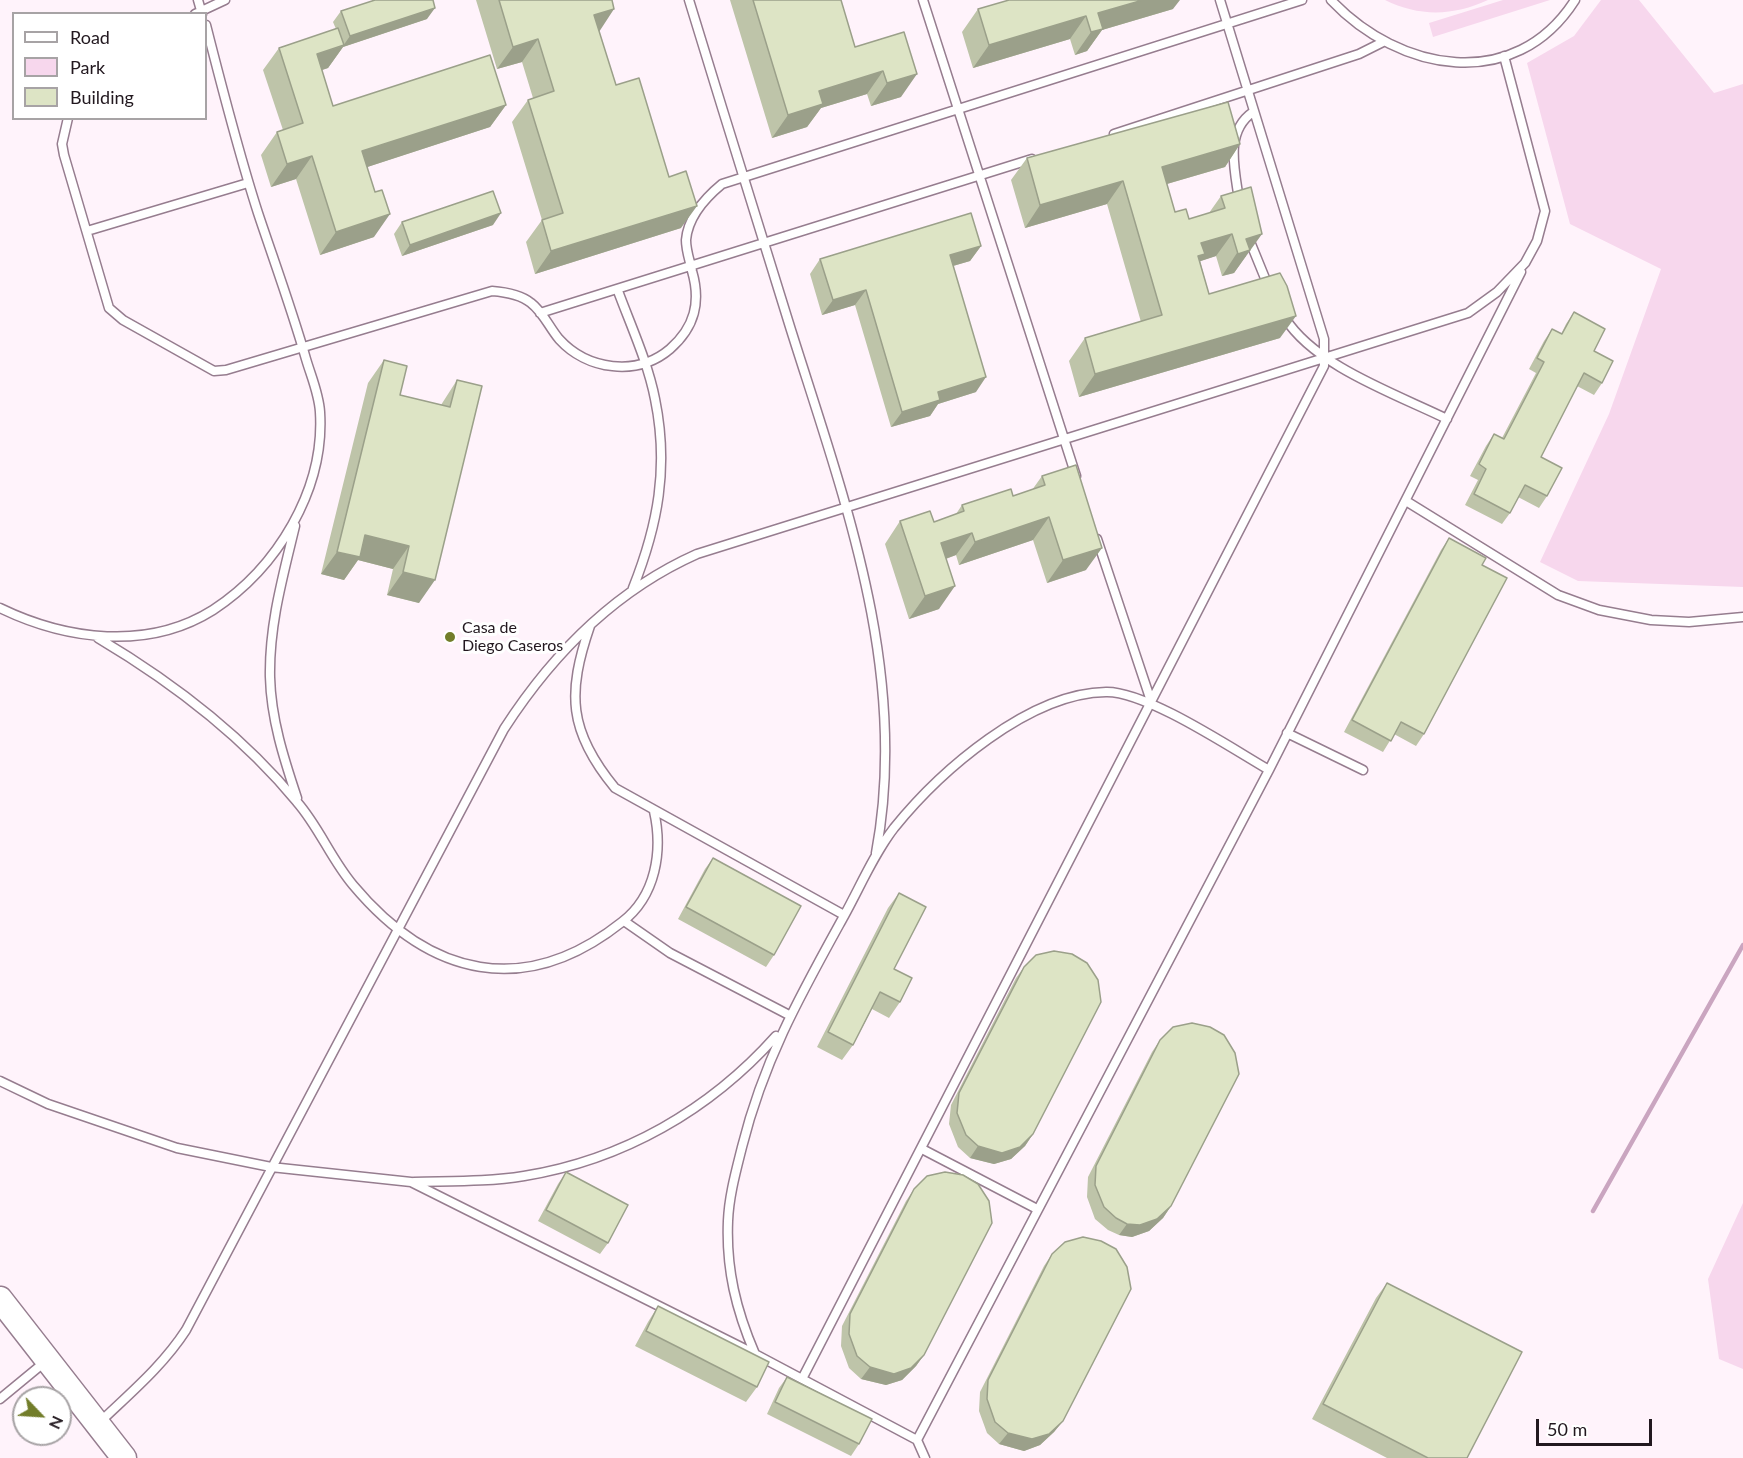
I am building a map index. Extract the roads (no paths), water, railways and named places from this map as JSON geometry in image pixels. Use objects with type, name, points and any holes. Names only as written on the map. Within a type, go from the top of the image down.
[{"type":"street","points":[[0,1299],[124,1458]]},
{"type":"lane","points":[[202,12],[225,0]]},
{"type":"lane","points":[[689,0],[847,509],[867,587],[877,638],[885,737],[880,832],[875,859]]},
{"type":"lane","points":[[923,0],[1078,484]]},
{"type":"lane","points":[[802,1379],[1318,382],[1324,359],[1324,339],[1220,0]]},
{"type":"lane","points":[[68,120],[62,144],[64,155],[109,308],[123,320],[214,371],[226,370],[492,291],[524,298],[540,313],[560,340],[574,352],[592,362],[619,366],[644,364],[668,350],[688,329],[696,312],[697,293],[686,240],[688,227],[702,203],[722,184],[1302,0]]},
{"type":"lane","points":[[1332,0],[1358,26],[1383,42],[1415,56],[1449,63],[1477,62],[1504,56],[1544,35],[1568,12],[1575,0]]},
{"type":"lane","points":[[98,638],[160,631],[181,625],[216,608],[234,596],[273,556],[290,530],[312,475],[320,430],[320,410],[303,346],[248,183],[207,29]]},
{"type":"lane","points":[[1102,137],[1247,92],[1359,54],[1383,42]]},
{"type":"lane","points":[[917,1440],[1269,770],[1540,232],[1545,211],[1504,56]]},
{"type":"lane","points":[[1241,213],[1233,142],[1240,123],[1253,112]]},
{"type":"lane","points":[[540,313],[618,291],[763,243],[1046,155]]},
{"type":"lane","points":[[87,231],[248,183]]},
{"type":"lane","points":[[1247,231],[1274,297]]},
{"type":"lane","points":[[98,1424],[172,1352],[504,729],[540,678],[592,622],[633,588],[697,554],[847,509],[1468,313],[1497,292],[1526,263]]},
{"type":"lane","points":[[618,291],[655,398],[662,454],[652,539],[633,588]]},
{"type":"lane","points":[[1279,307],[1300,338],[1324,359],[1446,419]]},
{"type":"lane","points":[[1406,501],[1558,594],[1599,610],[1651,620],[1679,622],[1743,617]]},
{"type":"lane","points":[[298,803],[281,749],[270,678],[274,619],[300,508]]},
{"type":"lane","points":[[1093,528],[1152,704]]},
{"type":"lane","points":[[0,608],[37,623],[98,638],[140,663],[199,705],[298,803],[352,884],[399,929],[451,959],[477,968],[501,971],[552,962],[580,951],[624,921],[645,896],[656,868],[658,845],[654,811]]},
{"type":"lane","points":[[592,622],[578,662],[574,692],[577,721],[586,746],[615,788],[844,915]]},
{"type":"lane","points":[[755,1354],[743,1327],[730,1281],[728,1220],[734,1177],[749,1118],[764,1072],[789,1015],[893,830],[939,780],[987,740],[1024,717],[1078,695],[1119,692],[1152,704],[1269,770]]},
{"type":"lane","points":[[1287,733],[1363,770]]},
{"type":"lane","points":[[624,921],[670,953],[789,1015]]},
{"type":"lane","points":[[0,1081],[48,1104],[105,1126],[177,1148],[271,1167],[411,1182],[524,1176],[600,1158],[641,1140],[705,1101],[748,1067],[783,1029]]},
{"type":"lane","points":[[922,1149],[1037,1209]]},
{"type":"lane","points":[[411,1182],[755,1354],[917,1440],[925,1458]]},
{"type":"lane","points":[[0,1399],[48,1359]]},
{"type":"waterway","points":[[1593,1211],[1743,945]]},
{"type":"place","name":"Casa de Diego Caseros","points":[[450,637]]}]
